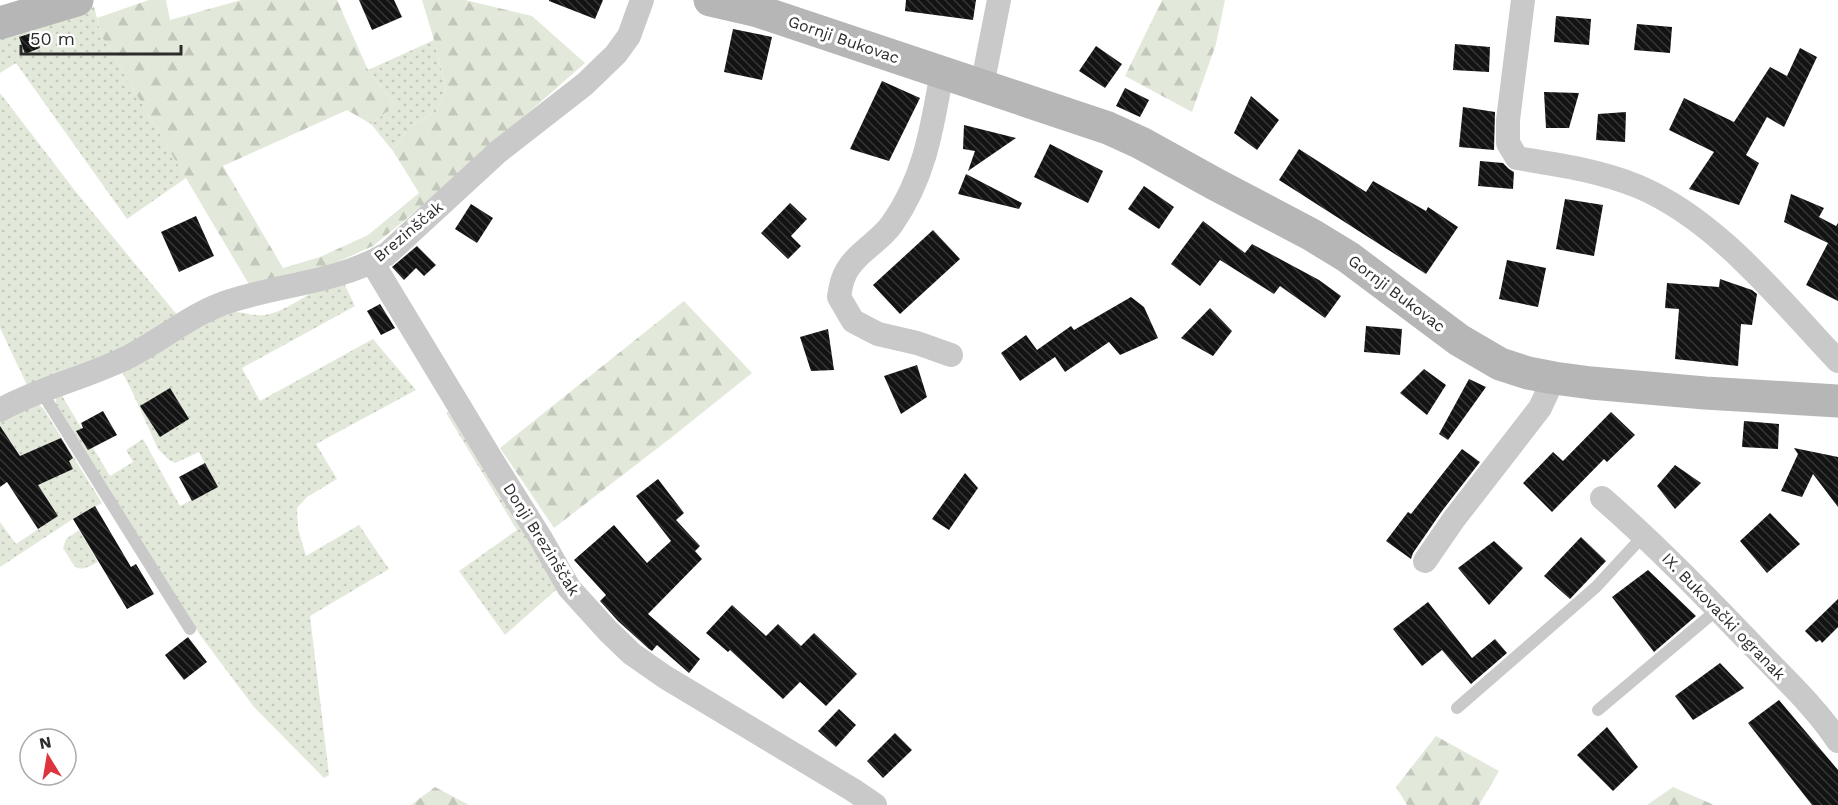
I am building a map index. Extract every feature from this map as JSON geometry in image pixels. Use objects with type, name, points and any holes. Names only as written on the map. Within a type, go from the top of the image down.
[{"type":"street","points":[[0,23],[77,0]]},
{"type":"street","name":"Brezinščak","points":[[0,410],[26,396],[98,371],[128,357],[213,307],[342,274],[387,254],[499,151],[585,84],[616,54],[629,36],[642,0]]},
{"type":"street","name":"Gornji Bukovac","points":[[710,0],[758,11],[942,72],[1108,128],[1141,143],[1348,256],[1459,340],[1481,354],[1509,367],[1554,378],[1705,393],[1838,401]]},
{"type":"street","points":[[982,86],[999,0]]},
{"type":"street","points":[[1523,0],[1508,120],[1508,143],[1517,158],[1594,171],[1638,186],[1679,207],[1733,251],[1838,361]]},
{"type":"street","points":[[942,72],[931,136],[915,187],[891,226],[855,260],[843,277],[839,297],[853,321],[878,334],[917,343],[951,355]]},
{"type":"street","name":"Donji Brezinščak","points":[[372,262],[569,588],[608,631],[632,654],[665,677],[875,805]]},
{"type":"street","points":[[1425,561],[1454,519],[1540,408],[1554,378]]},
{"type":"street","name":"IX. Bukovački ogranak","points":[[1602,498],[1644,535],[1718,609],[1824,720],[1838,741]]},
{"type":"lane","points":[[41,391],[190,629]]},
{"type":"lane","points":[[1457,708],[1596,587],[1644,535]]},
{"type":"lane","points":[[1598,710],[1718,609]]},
{"type":"green space","points":[[149,0],[166,0],[170,20],[241,0],[337,0],[368,70],[395,105],[371,124],[347,110],[223,166],[283,268],[320,257],[368,235],[419,193],[393,151],[410,126],[436,112],[446,90],[422,0],[465,0],[532,16],[585,63],[427,202],[373,246],[324,268],[250,286],[101,35],[97,18]]},
{"type":"green space","points":[[1162,0],[1225,0],[1216,44],[1192,112],[1125,76]]},
{"type":"green space","points":[[94,6],[101,35],[186,178],[127,219],[16,63],[0,73],[0,36]]},
{"type":"green space","points":[[434,40],[446,90],[436,112],[410,126],[393,151],[371,124],[395,105],[368,70]]},
{"type":"green space","points":[[0,93],[76,192],[178,316],[129,348],[27,385],[0,328]]},
{"type":"green space","points":[[343,281],[355,306],[242,368],[260,401],[373,339],[416,390],[316,444],[337,479],[307,497],[297,508],[298,529],[306,556],[359,525],[389,569],[310,616],[329,775],[324,778],[254,707],[200,635],[56,404],[56,398],[61,394],[110,476],[133,462],[126,450],[143,439],[180,506],[217,487],[199,452],[175,463],[158,449],[121,370],[223,314],[235,312],[272,314],[312,293]]},
{"type":"green space","points":[[684,301],[752,373],[554,528],[500,448]]},
{"type":"green space","points":[[38,404],[43,408],[102,503],[73,519],[0,567],[0,522],[16,544],[58,516],[42,491],[21,504],[10,487],[31,473],[10,440],[0,447],[0,421]]},
{"type":"green space","points":[[453,409],[557,589],[505,635],[459,571],[517,530],[446,413]]},
{"type":"green space","points":[[79,530],[98,562],[80,569],[73,565],[63,548],[66,539]]},
{"type":"green space","points":[[1436,736],[1499,771],[1479,805],[1407,805],[1396,787]]},
{"type":"green space","points":[[435,787],[469,805],[411,805]]},
{"type":"green space","points":[[1673,787],[1714,805],[1647,805]]},
{"type":"building","points":[[359,0],[394,0],[402,17],[372,30]]},
{"type":"building","points":[[549,0],[603,0],[595,19]]},
{"type":"building","points":[[906,0],[976,0],[973,20],[905,11]]},
{"type":"building","points":[[1556,16],[1591,19],[1589,45],[1554,42]]},
{"type":"building","points":[[1637,24],[1672,27],[1670,53],[1634,50]]},
{"type":"building","points":[[733,29],[772,37],[762,80],[724,72]]},
{"type":"building","points":[[35,32],[40,48],[25,54],[19,37]]},
{"type":"building","points":[[1455,44],[1490,47],[1489,72],[1453,70]]},
{"type":"building","points":[[1096,46],[1122,64],[1105,88],[1079,71]]},
{"type":"building","points":[[1800,48],[1817,57],[1784,127],[1767,117],[1746,155],[1759,163],[1739,205],[1689,189],[1714,152],[1669,130],[1684,98],[1734,122],[1770,67],[1787,76]]},
{"type":"building","points":[[882,81],[920,98],[889,161],[850,149]]},
{"type":"building","points":[[1125,88],[1149,100],[1140,117],[1116,106]]},
{"type":"building","points":[[1544,92],[1579,93],[1569,128],[1546,128]]},
{"type":"building","points":[[1251,96],[1279,120],[1257,150],[1234,133]]},
{"type":"building","points":[[1463,107],[1495,112],[1494,150],[1459,147]]},
{"type":"building","points":[[1626,112],[1625,142],[1596,140],[1598,114]]},
{"type":"building","points":[[964,125],[1016,138],[968,171],[975,151],[963,149]]},
{"type":"building","points":[[1050,144],[1103,171],[1088,203],[1034,177]]},
{"type":"building","points":[[1299,149],[1366,192],[1373,181],[1426,211],[1428,207],[1458,227],[1426,274],[1279,180]]},
{"type":"building","points":[[1480,161],[1503,163],[1514,172],[1513,189],[1478,186]]},
{"type":"building","points":[[966,174],[1022,203],[1019,209],[958,194]]},
{"type":"building","points":[[1144,186],[1174,207],[1159,229],[1128,209]]},
{"type":"building","points":[[1791,194],[1824,208],[1819,217],[1836,226],[1838,223],[1838,301],[1806,285],[1828,243],[1784,222]]},
{"type":"building","points":[[1565,199],[1603,205],[1594,256],[1556,249]]},
{"type":"building","points":[[790,203],[807,219],[791,236],[801,246],[788,259],[761,233]]},
{"type":"building","points":[[471,204],[493,218],[477,243],[455,229]]},
{"type":"building","points":[[196,216],[214,256],[179,272],[161,232]]},
{"type":"building","points":[[1203,221],[1245,253],[1252,244],[1319,280],[1341,296],[1325,318],[1280,286],[1274,294],[1220,260],[1200,286],[1171,264]]},
{"type":"building","points":[[933,230],[960,259],[900,314],[873,285]]},
{"type":"building","points":[[417,246],[436,265],[424,276],[416,268],[404,280],[392,267]]},
{"type":"building","points":[[1507,260],[1546,268],[1538,307],[1499,299]]},
{"type":"building","points":[[1720,279],[1752,290],[1757,294],[1752,325],[1741,324],[1738,366],[1675,359],[1679,309],[1665,308],[1667,283],[1719,287]]},
{"type":"building","points":[[1131,297],[1144,307],[1158,338],[1120,355],[1109,342],[1065,372],[1055,357],[1020,381],[1001,353],[1026,335],[1037,350],[1071,326],[1074,330]]},
{"type":"building","points":[[380,304],[395,328],[381,335],[367,311]]},
{"type":"building","points":[[1210,308],[1232,331],[1213,356],[1181,338]]},
{"type":"building","points":[[1366,326],[1402,329],[1400,355],[1364,352]]},
{"type":"building","points":[[828,329],[834,370],[811,371],[800,337]]},
{"type":"building","points":[[917,365],[927,397],[901,414],[884,376]]},
{"type":"building","points":[[1424,369],[1446,385],[1427,415],[1400,393]]},
{"type":"building","points":[[1469,379],[1486,387],[1448,440],[1439,434]]},
{"type":"building","points":[[170,388],[189,419],[160,437],[140,406]]},
{"type":"building","points":[[103,411],[117,435],[88,450],[76,431],[83,428],[81,423]]},
{"type":"building","points":[[1611,412],[1635,435],[1607,462],[1604,459],[1552,512],[1523,483],[1553,452],[1563,461]]},
{"type":"building","points":[[1744,421],[1779,424],[1778,449],[1742,447]]},
{"type":"building","points":[[0,426],[20,456],[61,438],[73,458],[69,461],[73,469],[38,485],[58,516],[38,529],[7,482],[0,487]]},
{"type":"building","points":[[1794,448],[1838,457],[1838,507],[1813,474],[1802,497],[1781,491],[1798,454]]},
{"type":"building","points":[[1462,449],[1480,462],[1442,511],[1411,559],[1386,541],[1408,512],[1411,514]]},
{"type":"building","points":[[205,463],[218,487],[192,501],[179,477]]},
{"type":"building","points":[[1675,465],[1701,483],[1675,509],[1657,486]]},
{"type":"building","points":[[965,473],[978,488],[949,530],[932,519]]},
{"type":"building","points":[[658,479],[684,513],[676,520],[700,546],[695,551],[702,559],[648,614],[700,659],[689,673],[657,645],[652,651],[649,649],[618,621],[600,601],[606,595],[574,560],[614,525],[647,563],[671,541],[636,496]]},
{"type":"building","points":[[95,506],[131,567],[136,564],[154,594],[127,609],[73,519]]},
{"type":"building","points":[[1770,513],[1800,544],[1767,573],[1740,541]]},
{"type":"building","points":[[1581,537],[1606,561],[1570,599],[1544,576]]},
{"type":"building","points":[[1494,541],[1523,568],[1489,605],[1458,568]]},
{"type":"building","points":[[1648,570],[1696,616],[1654,652],[1612,597]]},
{"type":"building","points":[[1838,599],[1838,627],[1822,643],[1820,640],[1816,642],[1805,631]]},
{"type":"building","points":[[1428,602],[1472,658],[1495,639],[1507,653],[1471,684],[1442,650],[1422,666],[1393,629]]},
{"type":"building","points":[[732,605],[766,636],[778,624],[801,646],[814,633],[857,674],[826,706],[800,682],[783,699],[730,650],[728,652],[706,633]]},
{"type":"building","points":[[188,637],[207,662],[184,680],[165,655]]},
{"type":"building","points":[[1720,663],[1744,688],[1693,720],[1675,696]]},
{"type":"building","points":[[1779,700],[1838,770],[1838,805],[1812,805],[1748,723]]},
{"type":"building","points":[[839,709],[856,725],[836,747],[818,731]]},
{"type":"building","points":[[1607,727],[1638,767],[1613,791],[1577,755]]},
{"type":"building","points":[[895,733],[912,750],[883,778],[867,761]]}]
